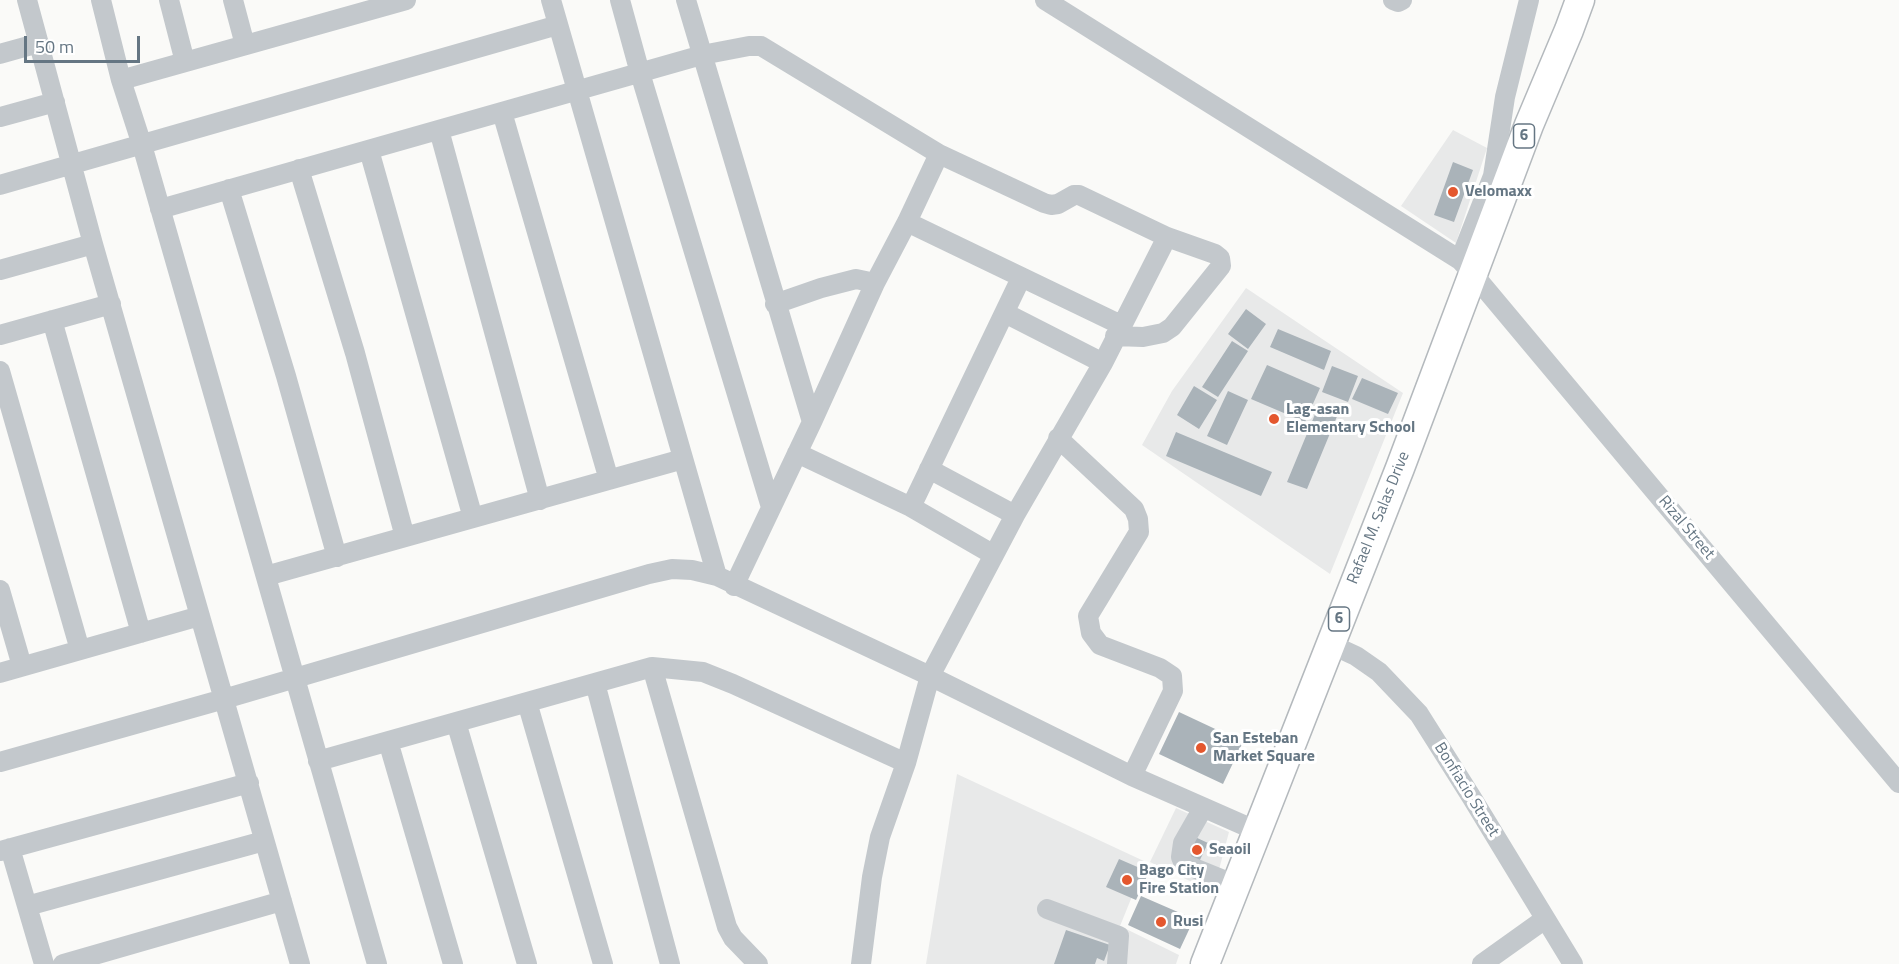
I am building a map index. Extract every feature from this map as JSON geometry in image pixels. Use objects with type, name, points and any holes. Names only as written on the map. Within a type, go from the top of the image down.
[{"type":"highway","name":"6","points":[[1467,267],[1580,0]]},
{"type":"highway","name":"Rafael M. Salas Drive","points":[[1205,964],[1257,831],[1341,649],[1467,267]]},
{"type":"street","points":[[27,0],[93,244],[249,783],[282,902],[296,963]]},
{"type":"street","points":[[101,0],[122,80],[377,964]]},
{"type":"street","points":[[169,0],[185,62]]},
{"type":"street","points":[[233,0],[245,45]]},
{"type":"street","points":[[122,80],[406,0]]},
{"type":"street","points":[[551,0],[683,459],[725,581]]},
{"type":"street","points":[[620,0],[771,507]]},
{"type":"street","points":[[686,0],[812,422]]},
{"type":"street","name":"Rizal Street","points":[[1045,0],[1467,267],[1899,783]]},
{"type":"street","points":[[1393,0],[1398,2],[1402,0]]},
{"type":"street","points":[[1467,267],[1493,176],[1505,97],[1529,0]]},
{"type":"street","points":[[0,184],[558,25]]},
{"type":"street","points":[[0,54],[39,43]]},
{"type":"street","points":[[160,208],[702,55],[749,46],[761,46],[939,154],[1044,203],[1058,204],[1074,195],[1079,195],[1167,237],[1215,254],[1220,258],[1221,266],[1172,327],[1163,333],[1143,337],[1118,331],[1021,278],[907,222]]},
{"type":"street","points":[[0,117],[55,102]]},
{"type":"street","points":[[502,111],[609,480]]},
{"type":"street","points":[[439,130],[540,500]]},
{"type":"street","points":[[369,150],[473,518]]},
{"type":"street","points":[[725,581],[771,507],[875,283],[939,154]]},
{"type":"street","points":[[299,169],[355,353],[405,537]]},
{"type":"street","points":[[229,189],[286,376],[337,556]]},
{"type":"street","points":[[861,964],[872,877],[880,837],[906,763],[930,676],[1015,515],[1103,363],[1167,237]]},
{"type":"street","points":[[0,270],[93,244]]},
{"type":"street","points":[[911,507],[1021,278]]},
{"type":"street","points":[[776,304],[856,279],[875,283]]},
{"type":"street","points":[[0,335],[111,304]]},
{"type":"street","points":[[1005,313],[1103,363]]},
{"type":"street","points":[[52,320],[141,633]]},
{"type":"street","points":[[0,371],[81,650]]},
{"type":"street","points":[[1058,438],[1134,509],[1138,519],[1139,532],[1089,616],[1091,633],[1100,645],[1160,668],[1172,676],[1173,691],[1132,776]]},
{"type":"street","points":[[797,453],[911,507],[994,555]]},
{"type":"street","points":[[266,576],[683,459]]},
{"type":"street","points":[[929,469],[1015,515]]},
{"type":"street","points":[[0,762],[295,679],[649,574],[672,569],[692,570],[725,581],[930,676],[1132,776],[1257,831]]},
{"type":"street","points":[[0,590],[22,666]]},
{"type":"street","points":[[0,672],[200,616]]},
{"type":"street","name":"Bonfiacio Street","points":[[1341,649],[1379,672],[1419,714],[1573,964]]},
{"type":"street","points":[[318,761],[652,667],[703,672],[906,763]]},
{"type":"street","points":[[652,667],[727,927],[733,938],[758,964]]},
{"type":"street","points":[[595,683],[670,964]]},
{"type":"street","points":[[527,702],[603,964]]},
{"type":"street","points":[[456,722],[526,964]]},
{"type":"street","points":[[388,741],[453,964]]},
{"type":"street","points":[[44,964],[27,906],[5,850],[249,783]]},
{"type":"street","points":[[1203,807],[1184,843],[1181,858],[1184,864],[1236,885]]},
{"type":"street","points":[[27,906],[264,841]]},
{"type":"street","points":[[63,964],[282,902]]},
{"type":"street","points":[[1047,909],[1119,936],[1117,964]]},
{"type":"street","points":[[1482,964],[1545,919]]},
{"type":"shaded area","points":[[1453,130],[1487,148],[1456,243],[1401,206]]},
{"type":"shaded area","name":"Lag-asan Elementary School","points":[[1246,288],[1403,393],[1330,574],[1142,445],[1172,391]]},
{"type":"shaded area","points":[[957,774],[1146,862],[1120,926],[1179,955],[1176,964],[926,964]]},
{"type":"shaded area","points":[[1176,808],[1229,832],[1213,892],[1150,862]]},
{"type":"building","name":"Velomaxx","points":[[1453,162],[1473,170],[1454,222],[1434,215]]},
{"type":"building","points":[[1246,309],[1266,324],[1248,349],[1228,334]]},
{"type":"building","points":[[1278,329],[1331,351],[1324,370],[1270,347]]},
{"type":"building","points":[[1232,341],[1248,351],[1218,397],[1202,387]]},
{"type":"building","points":[[1267,365],[1320,388],[1305,422],[1251,399]]},
{"type":"building","points":[[1332,366],[1358,376],[1348,402],[1322,392]]},
{"type":"building","points":[[1362,378],[1398,393],[1388,414],[1352,399]]},
{"type":"building","points":[[1194,386],[1217,400],[1199,429],[1177,415]]},
{"type":"building","points":[[1228,391],[1248,400],[1227,445],[1207,436]]},
{"type":"building","points":[[1318,407],[1338,414],[1307,489],[1287,482]]},
{"type":"building","points":[[1176,432],[1272,472],[1261,496],[1166,456]]},
{"type":"building","name":"San Esteban Market Square","points":[[1179,712],[1243,742],[1223,784],[1159,754]]},
{"type":"building","name":"Seaoil","points":[[1195,837],[1208,843],[1199,862],[1186,856]]},
{"type":"building","name":"Bago City Fire Station","points":[[1119,859],[1149,872],[1136,900],[1106,887]]},
{"type":"building","name":"Rusi","points":[[1141,896],[1194,919],[1180,949],[1128,925]]},
{"type":"building","points":[[1066,930],[1110,945],[1104,961],[1097,958],[1095,964],[1054,964]]},
{"type":"place","name":"Velomaxx","points":[[1453,192]]},
{"type":"place","name":"Lag-asan Elementary School","points":[[1274,419]]},
{"type":"place","name":"San Esteban Market Square","points":[[1201,748]]},
{"type":"place","name":"Seaoil","points":[[1197,850]]},
{"type":"place","name":"Bago City Fire Station","points":[[1127,880]]},
{"type":"place","name":"Rusi","points":[[1161,922]]}]
